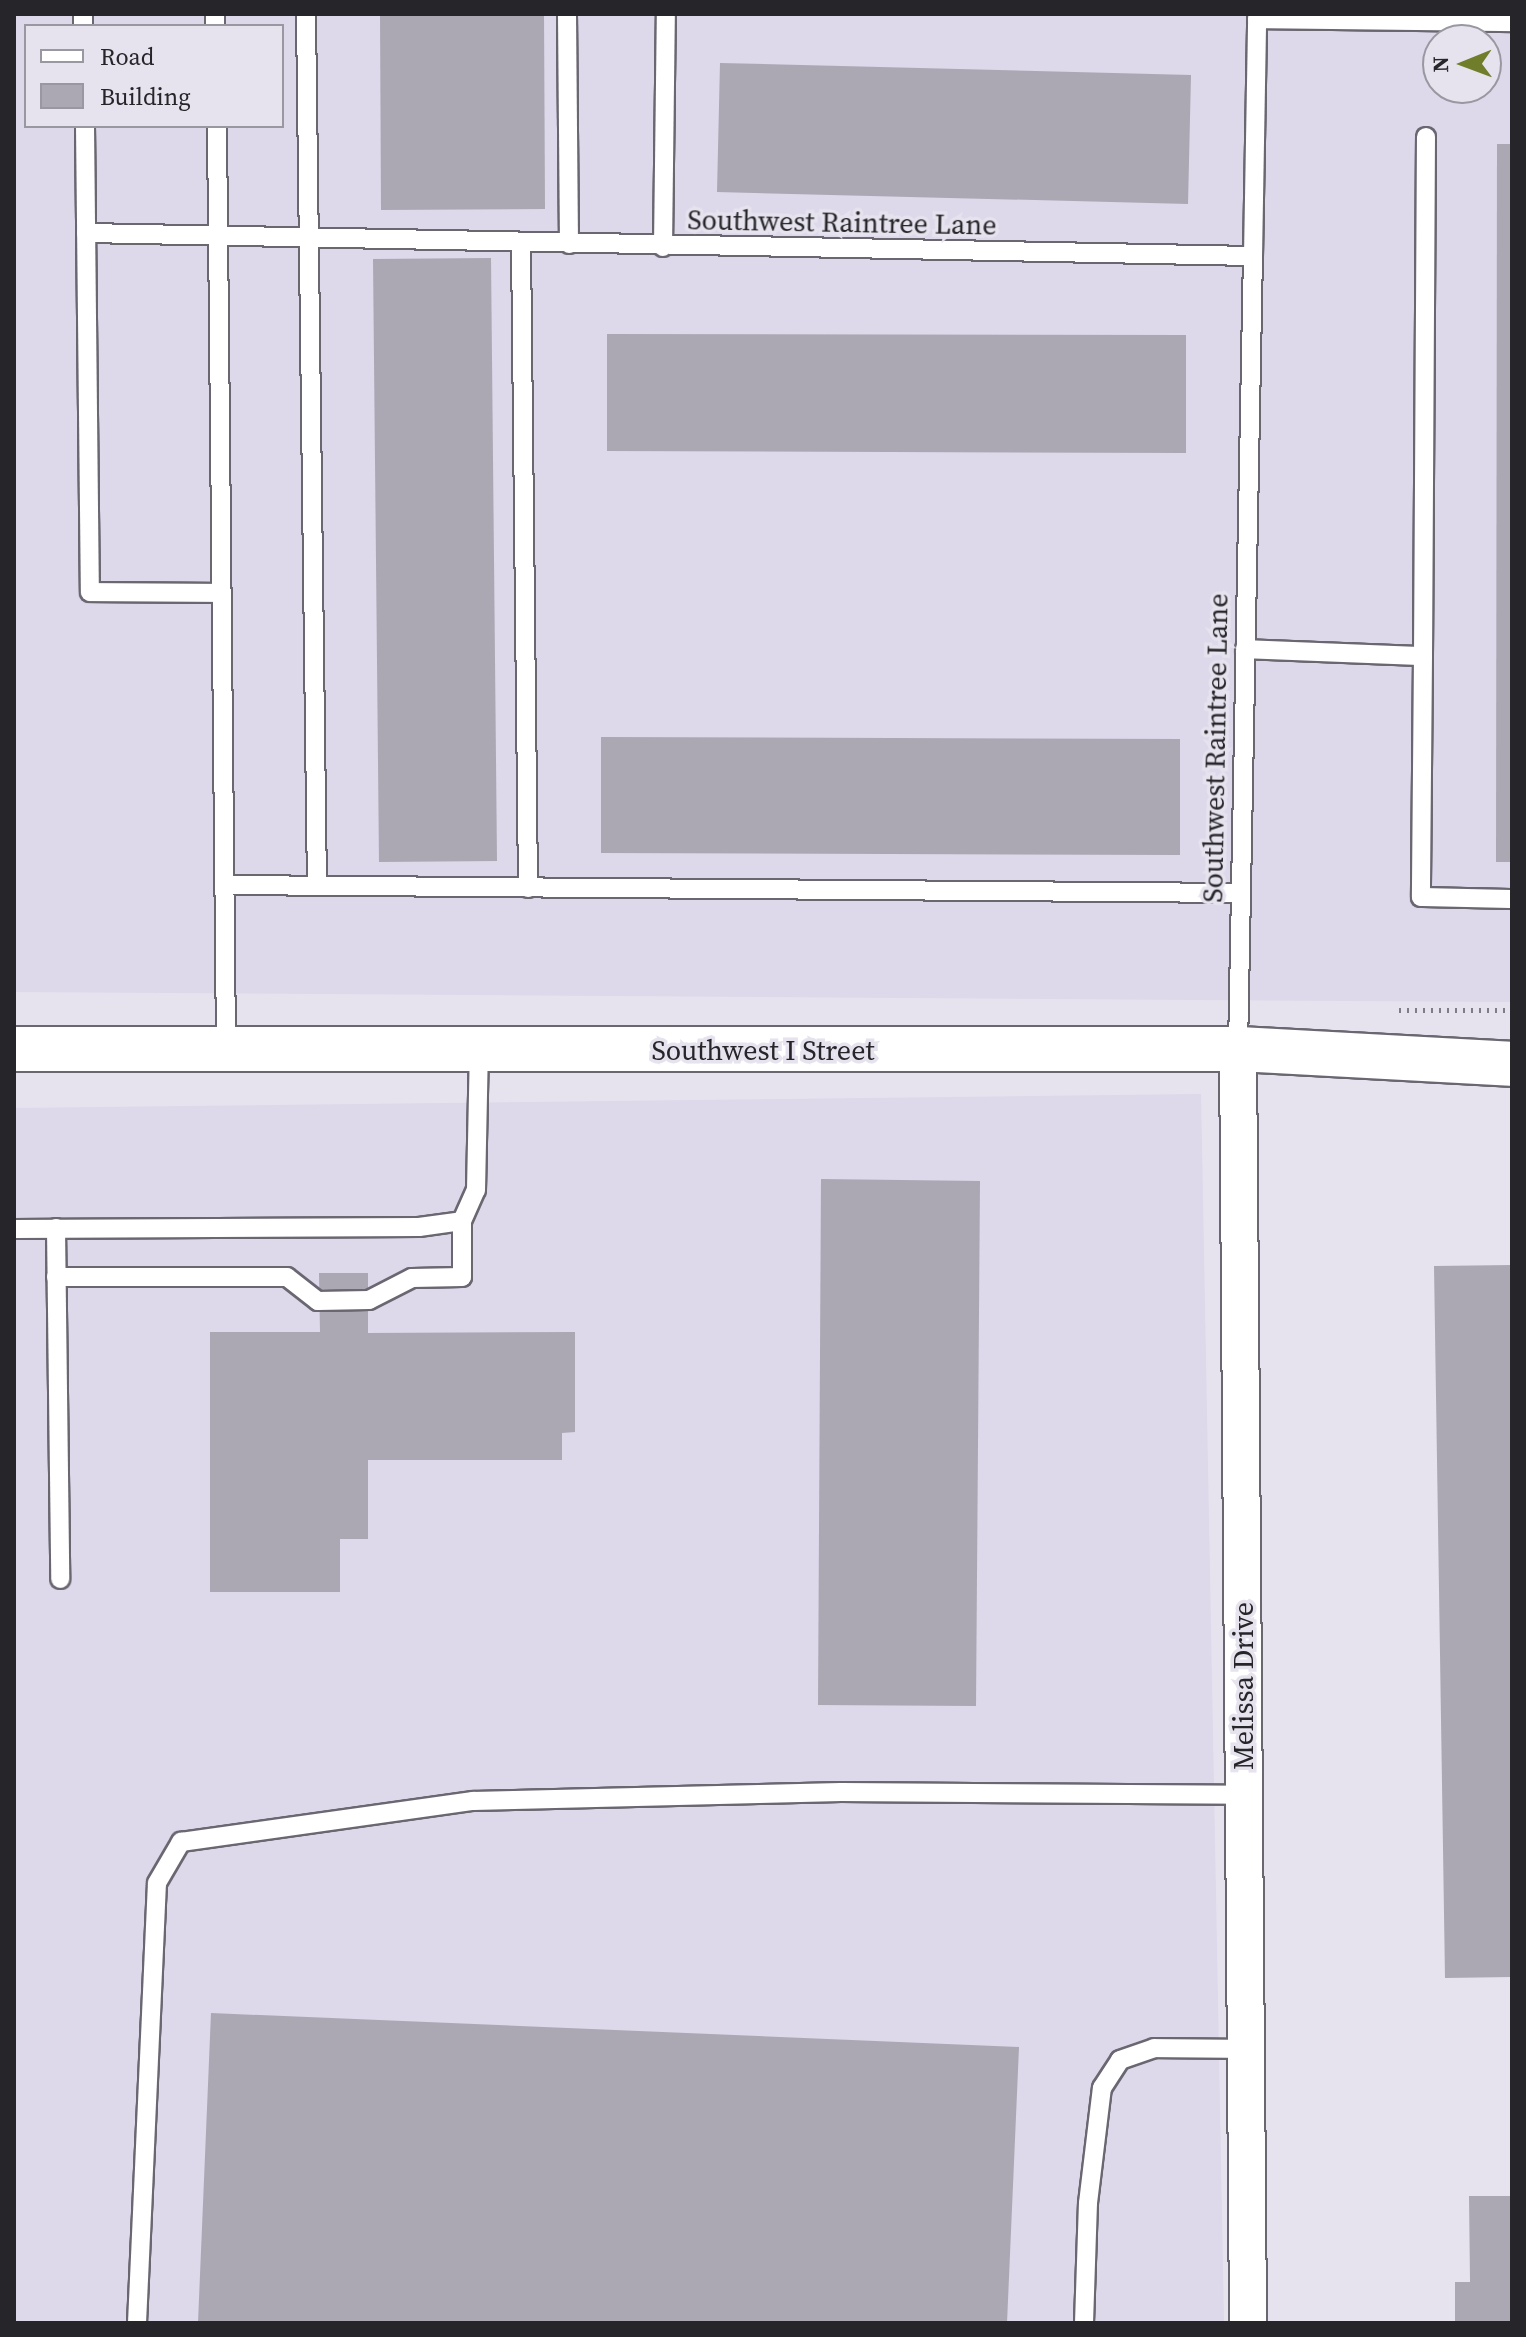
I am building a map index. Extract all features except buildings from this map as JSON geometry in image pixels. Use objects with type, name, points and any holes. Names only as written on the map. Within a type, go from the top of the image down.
[{"type":"main road","name":"Southwest I Street","points":[[14,1049],[1238,1049],[1512,1064]]},
{"type":"street","name":"Melissa Drive","points":[[1238,1049],[1248,2323]]},
{"type":"lane","points":[[306,14],[317,886]]},
{"type":"lane","points":[[567,14],[569,244]]},
{"type":"lane","name":"Southwest Raintree Lane","points":[[666,14],[663,247],[1253,256]]},
{"type":"lane","name":"Southwest Raintree Lane","points":[[1238,1049],[1257,19],[1512,22]]},
{"type":"lane","points":[[85,128],[90,592],[221,593]]},
{"type":"lane","points":[[217,128],[227,1051]]},
{"type":"lane","points":[[1426,137],[1421,897],[1512,899]]},
{"type":"lane","points":[[86,233],[218,233],[663,247]]},
{"type":"lane","points":[[521,242],[528,888]]},
{"type":"lane","points":[[1245,649],[1423,656]]},
{"type":"lane","points":[[224,885],[1240,893]]},
{"type":"lane","points":[[56,1277],[287,1277],[318,1301],[369,1300],[412,1278],[462,1277],[462,1221],[476,1190],[479,1050]]},
{"type":"lane","points":[[14,1229],[419,1227],[462,1221]]},
{"type":"lane","points":[[56,1228],[60,1579]]},
{"type":"lane","points":[[137,2323],[157,1883],[181,1842],[260,1827],[473,1801],[841,1792],[1244,1795]]},
{"type":"lane","points":[[1084,2323],[1088,2203],[1102,2088],[1120,2060],[1154,2048],[1246,2049]]},
{"type":"shaded area","points":[[14,14],[1512,14],[1512,1002],[14,992]]},
{"type":"shaded area","points":[[1201,1094],[1224,2323],[14,2323],[14,1108]]}]
